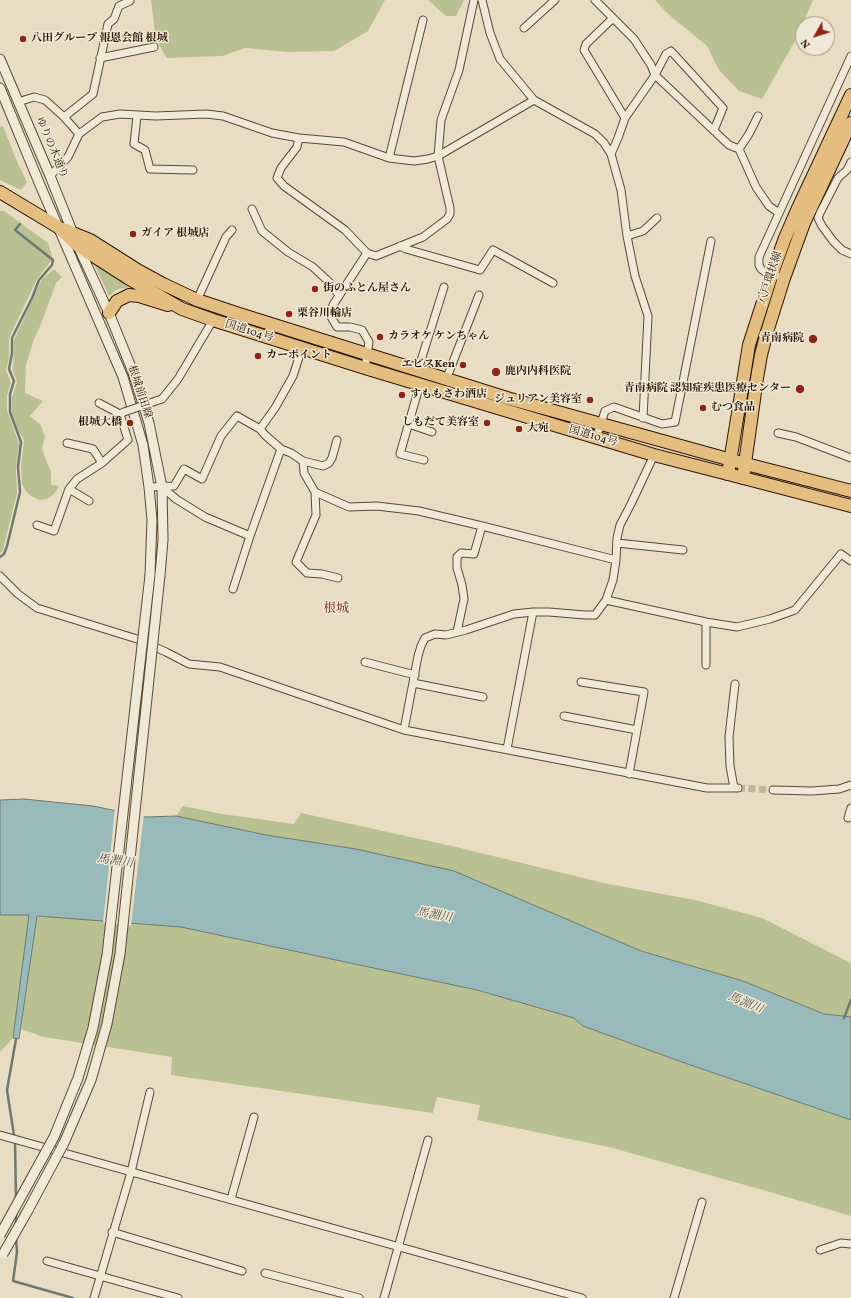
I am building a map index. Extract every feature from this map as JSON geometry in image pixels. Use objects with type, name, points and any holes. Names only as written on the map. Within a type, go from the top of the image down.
[{"type":"main road","name":"八戸環状線","points":[[743,478],[761,355],[784,278],[804,223],[847,127],[851,94]]},
{"type":"main road","name":"八戸環状線","points":[[728,474],[750,345],[772,274],[798,208],[847,127]]},
{"type":"main road","name":"国道104号","points":[[1,195],[58,227],[90,240],[139,271],[197,300],[446,380],[851,492]]},
{"type":"main road","name":"国道104号","points":[[58,227],[78,246],[128,278],[182,309],[213,320],[364,368],[654,455],[851,506]]},
{"type":"main road","points":[[109,313],[117,301],[129,295],[139,296],[152,302],[182,309]]},
{"type":"street","points":[[298,138],[297,147],[281,168],[277,178],[284,186],[345,230],[367,253],[376,256],[423,237],[447,219],[450,214],[450,208],[438,156],[441,120],[459,70],[474,0]]},
{"type":"street","points":[[482,0],[490,33],[500,59],[534,100],[595,134],[604,143],[611,154],[612,163],[621,190],[635,276],[648,316],[643,418]]},
{"type":"street","points":[[524,28],[555,0]]},
{"type":"street","points":[[64,117],[93,94],[108,24],[114,19],[118,6],[130,1]]},
{"type":"street","points":[[599,1],[613,18],[634,39],[651,65],[654,75],[729,145],[739,149],[756,187],[769,206],[779,213]]},
{"type":"street","points":[[613,18],[586,44],[584,50],[625,118]]},
{"type":"street","points":[[389,158],[423,20]]},
{"type":"street","points":[[100,58],[154,47]]},
{"type":"street","points":[[611,154],[625,118],[654,75],[666,54],[671,51],[723,108],[714,130]]},
{"type":"street","points":[[784,278],[761,269],[759,257],[851,56]]},
{"type":"street","name":"ゆりの木通り","points":[[0,59],[78,246]]},
{"type":"street","points":[[0,88],[58,227]]},
{"type":"street","points":[[18,102],[34,97],[45,100],[64,117],[79,134]]},
{"type":"street","points":[[50,176],[68,158],[79,134],[102,117],[120,114],[137,116],[211,114],[223,116],[272,133],[298,138],[344,142],[389,158],[414,161],[438,156],[534,100]]},
{"type":"street","points":[[137,116],[134,144],[145,150],[150,169],[193,170]]},
{"type":"street","points":[[739,149],[758,116]]},
{"type":"street","points":[[851,162],[847,170],[838,178],[818,218],[833,242],[842,250],[851,254]]},
{"type":"street","points":[[252,209],[262,231],[288,252],[313,267],[329,282],[339,295]]},
{"type":"street","points":[[628,236],[643,231],[657,218]]},
{"type":"street","name":"根城前田線","points":[[0,1235],[54,1136],[78,1078],[93,1028],[107,955],[150,575],[152,520],[143,445],[123,377],[58,227]]},
{"type":"street","points":[[197,300],[226,237],[232,230]]},
{"type":"street","points":[[596,438],[605,412],[614,407],[662,424],[676,422],[711,241]]},
{"type":"street","name":"根城前田線","points":[[1,1257],[64,1143],[90,1080],[107,1024],[120,954],[163,540],[162,487],[149,423],[133,372],[109,313],[78,246]]},
{"type":"street","points":[[400,246],[480,270],[493,250],[553,283]]},
{"type":"street","points":[[364,368],[369,342],[362,330],[350,327],[337,327],[330,315],[332,305],[367,253]]},
{"type":"street","points":[[418,370],[444,287]]},
{"type":"street","points":[[446,380],[478,295]]},
{"type":"street","points":[[100,403],[122,413],[162,399],[178,379],[213,320]]},
{"type":"street","points":[[260,429],[275,408],[293,376],[302,348]]},
{"type":"street","points":[[420,384],[400,454],[424,460]]},
{"type":"street","points":[[37,525],[54,531],[69,489],[77,479],[102,463],[128,440],[122,413]]},
{"type":"street","points":[[149,487],[174,486],[184,470],[202,479],[220,436],[236,416],[260,429],[281,450],[291,453],[303,461],[323,466],[332,458],[336,440]]},
{"type":"street","points":[[409,424],[432,432]]},
{"type":"street","points":[[778,432],[796,437],[851,458]]},
{"type":"street","points":[[67,443],[93,449],[102,463]]},
{"type":"street","points":[[233,589],[250,536],[281,450]]},
{"type":"street","points":[[404,730],[421,646],[425,638],[435,634],[446,635],[478,627],[514,614],[549,612],[595,615],[606,600],[613,580],[620,525],[654,455]]},
{"type":"street","points":[[303,461],[304,473],[315,492],[316,515],[296,562],[307,573],[322,574],[338,578]]},
{"type":"street","points":[[162,487],[176,499],[205,517],[250,536]]},
{"type":"street","points":[[69,489],[89,501]]},
{"type":"street","points":[[315,492],[349,507],[377,506],[418,512],[482,526],[616,560]]},
{"type":"street","points":[[457,632],[464,599],[456,557],[461,553],[474,554],[482,526]]},
{"type":"street","points":[[617,543],[683,550]]},
{"type":"street","points":[[606,600],[706,622],[737,626],[770,620],[795,610],[841,554],[851,561]]},
{"type":"street","points":[[0,576],[18,594],[37,608],[137,639],[189,664],[220,667],[404,730],[707,788],[736,788],[730,766],[728,737],[735,684]]},
{"type":"street","points":[[507,749],[533,612]]},
{"type":"street","points":[[706,622],[706,665]]},
{"type":"street","points":[[365,662],[415,675]]},
{"type":"street","points":[[581,682],[644,692],[629,774]]},
{"type":"street","points":[[413,683],[483,697]]},
{"type":"street","points":[[564,716],[637,730]]},
{"type":"street","points":[[774,790],[812,791],[839,789],[851,785]]},
{"type":"street","points":[[848,818],[851,808]]},
{"type":"street","points":[[94,1298],[112,1232],[131,1172],[150,1092]]},
{"type":"street","points":[[231,1199],[254,1117]]},
{"type":"street","points":[[0,1135],[582,1298]]},
{"type":"street","points":[[384,1298],[428,1140]]},
{"type":"street","points":[[674,1298],[702,1202]]},
{"type":"street","points":[[112,1232],[242,1271]]},
{"type":"street","points":[[820,1250],[841,1243],[851,1244]]},
{"type":"street","points":[[47,1261],[178,1298]]},
{"type":"street","points":[[265,1273],[360,1298]]},
{"type":"green space","points":[[151,0],[385,0],[368,31],[334,51],[288,52],[245,48],[222,56],[167,58],[156,40]]},
{"type":"green space","points":[[428,0],[464,0],[456,16],[446,16]]},
{"type":"green space","points":[[655,0],[813,0],[806,16],[795,16],[795,41],[762,99],[739,91],[719,70],[707,46],[668,14]]},
{"type":"green space","points":[[3,126],[27,182],[21,190],[0,180],[0,127]]},
{"type":"green space","points":[[0,211],[4,211],[48,243],[52,256],[51,261],[37,279],[9,338],[9,358],[6,370],[11,383],[7,395],[7,410],[19,444],[16,468],[17,493],[3,550],[0,554]]},
{"type":"green space","points":[[98,265],[132,287],[130,289],[118,289],[109,296],[95,266]]},
{"type":"green space","points":[[54,269],[62,277],[56,283],[34,339],[26,365],[25,393],[43,401],[30,416],[41,425],[45,436],[42,448],[51,471],[51,485],[59,486],[54,494],[47,499],[40,500],[31,496],[22,484],[21,465],[24,440],[17,428],[12,412],[12,397],[17,382],[13,371],[14,340],[42,279]]},
{"type":"green space","points":[[183,806],[222,814],[294,824],[301,813],[456,847],[608,884],[695,900],[762,918],[851,963],[851,1017],[824,1014],[743,981],[641,951],[356,849],[266,835],[176,816]]},
{"type":"green space","points":[[0,915],[29,915],[13,1038],[1,1051],[0,1051]]},
{"type":"green space","points":[[37,916],[181,927],[477,990],[574,1018],[584,1026],[679,1061],[851,1120],[851,1216],[609,1147],[477,1120],[480,1105],[437,1097],[433,1113],[171,1075],[172,1057],[44,1037],[21,1029]]},
{"type":"water","name":"馬淵川","points":[[24,799],[93,806],[146,817],[176,816],[266,835],[356,849],[454,871],[641,951],[743,981],[824,1014],[851,1017],[851,1120],[679,1061],[583,1026],[574,1018],[477,990],[181,927],[37,916],[19,1039],[13,1038],[29,915],[0,915],[0,800]]},
{"type":"pier","points":[[115,808],[144,814],[131,926],[103,923]]},
{"type":"waterway","points":[[0,557],[4,554],[7,546],[20,492],[18,467],[21,442],[10,412],[10,394],[14,381],[9,369],[12,353],[12,338],[32,298],[39,280],[52,265],[53,260],[15,230],[20,224]]},
{"type":"waterway","points":[[844,1018],[851,1000]]},
{"type":"waterway","points":[[16,1039],[7,1090],[15,1142],[16,1200]]},
{"type":"waterway","points":[[16,1213],[16,1224]]},
{"type":"waterway","points":[[16,1237],[17,1252],[13,1281],[73,1298]]},
{"type":"tunnel","points":[[738,788],[773,790]]},
{"type":"place","name":"八田グループ 報恩会館 根城","points":[[23,39]]},
{"type":"place","name":"ガイア 根城店","points":[[133,234]]},
{"type":"place","name":"街のふとん屋さん","points":[[315,289]]},
{"type":"place","name":"栗谷川輪店","points":[[289,314]]},
{"type":"place","name":"カラオケ ケンちゃん","points":[[380,337]]},
{"type":"place","name":"青南病院","points":[[813,339]]},
{"type":"place","name":"カーポイント","points":[[258,356]]},
{"type":"place","name":"エビスKen","points":[[463,365]]},
{"type":"place","name":"鹿内内科医院","points":[[496,372]]},
{"type":"place","name":"青南病院 認知症疾患医療センター","points":[[800,389]]},
{"type":"place","name":"すももさわ酒店","points":[[402,395]]},
{"type":"place","name":"ジュリアン美容室","points":[[590,400]]},
{"type":"place","name":"むつ食品","points":[[703,408]]},
{"type":"place","name":"根城大橋","points":[[130,423]]},
{"type":"place","name":"しもだて美容室","points":[[487,423]]},
{"type":"place","name":"大宛","points":[[519,429]]},
{"type":"district","name":"根城","points":[[336,610]]}]
